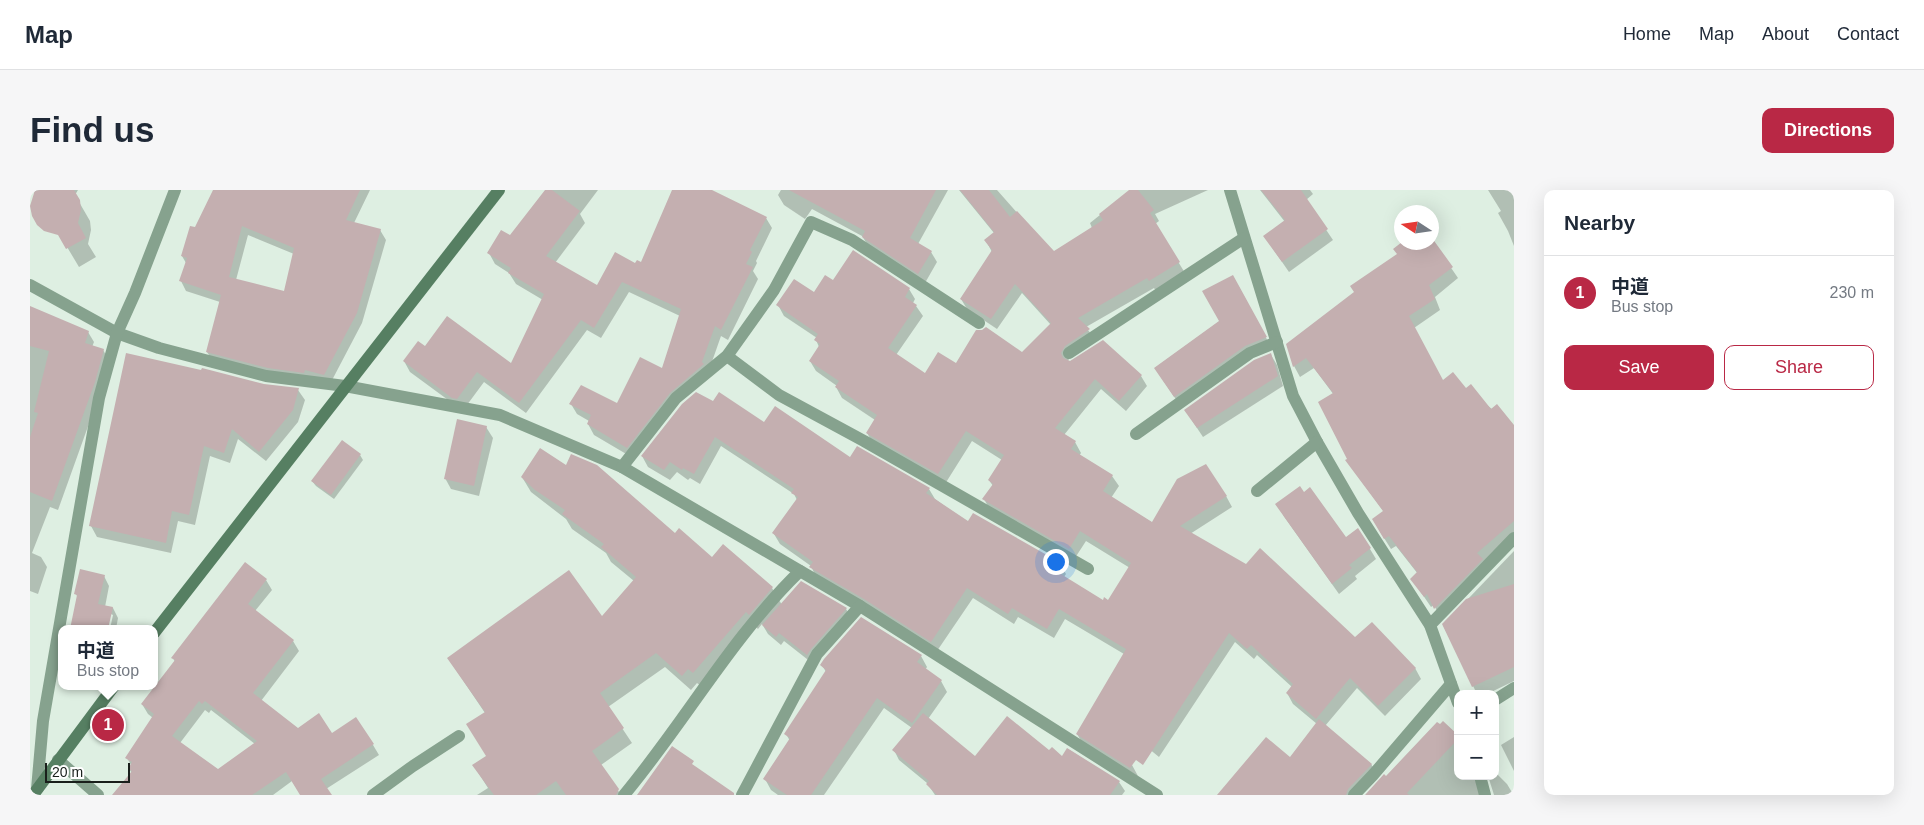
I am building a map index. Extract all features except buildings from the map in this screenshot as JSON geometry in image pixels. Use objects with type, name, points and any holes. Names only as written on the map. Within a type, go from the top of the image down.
[{"type":"street","points":[[60,625],[99,398],[117,333],[135,293],[175,190]]},
{"type":"street","points":[[158,628],[499,190]]},
{"type":"street","points":[[1230,190],[1293,396],[1358,513],[1430,625],[1454,692]]},
{"type":"street","points":[[622,467],[676,398],[728,356],[774,290],[811,222],[852,240],[979,323]]},
{"type":"street","points":[[1069,353],[1244,238]]},
{"type":"street","points":[[30,285],[117,333],[159,348],[266,376],[346,386],[500,415],[622,467],[860,606],[1157,795]]},
{"type":"street","points":[[1136,434],[1250,353],[1277,342]]},
{"type":"street","points":[[728,356],[779,395],[864,441],[1088,569]]},
{"type":"street","points":[[1257,491],[1317,442]]},
{"type":"street","points":[[1430,625],[1514,538]]},
{"type":"street","points":[[624,795],[677,726],[748,626],[774,596],[800,571]]},
{"type":"street","points":[[742,795],[817,654],[860,606]]},
{"type":"street","points":[[35,792],[43,721],[58,634]]},
{"type":"street","points":[[1354,795],[1451,684]]},
{"type":"street","points":[[1499,697],[1514,688]]},
{"type":"street","points":[[35,792],[111,690]]},
{"type":"street","points":[[373,795],[459,736]]},
{"type":"street","points":[[58,760],[98,795]]},
{"type":"street","points":[[1481,780],[1485,795]]},
{"type":"place","name":"中道","points":[[108,725]]}]
